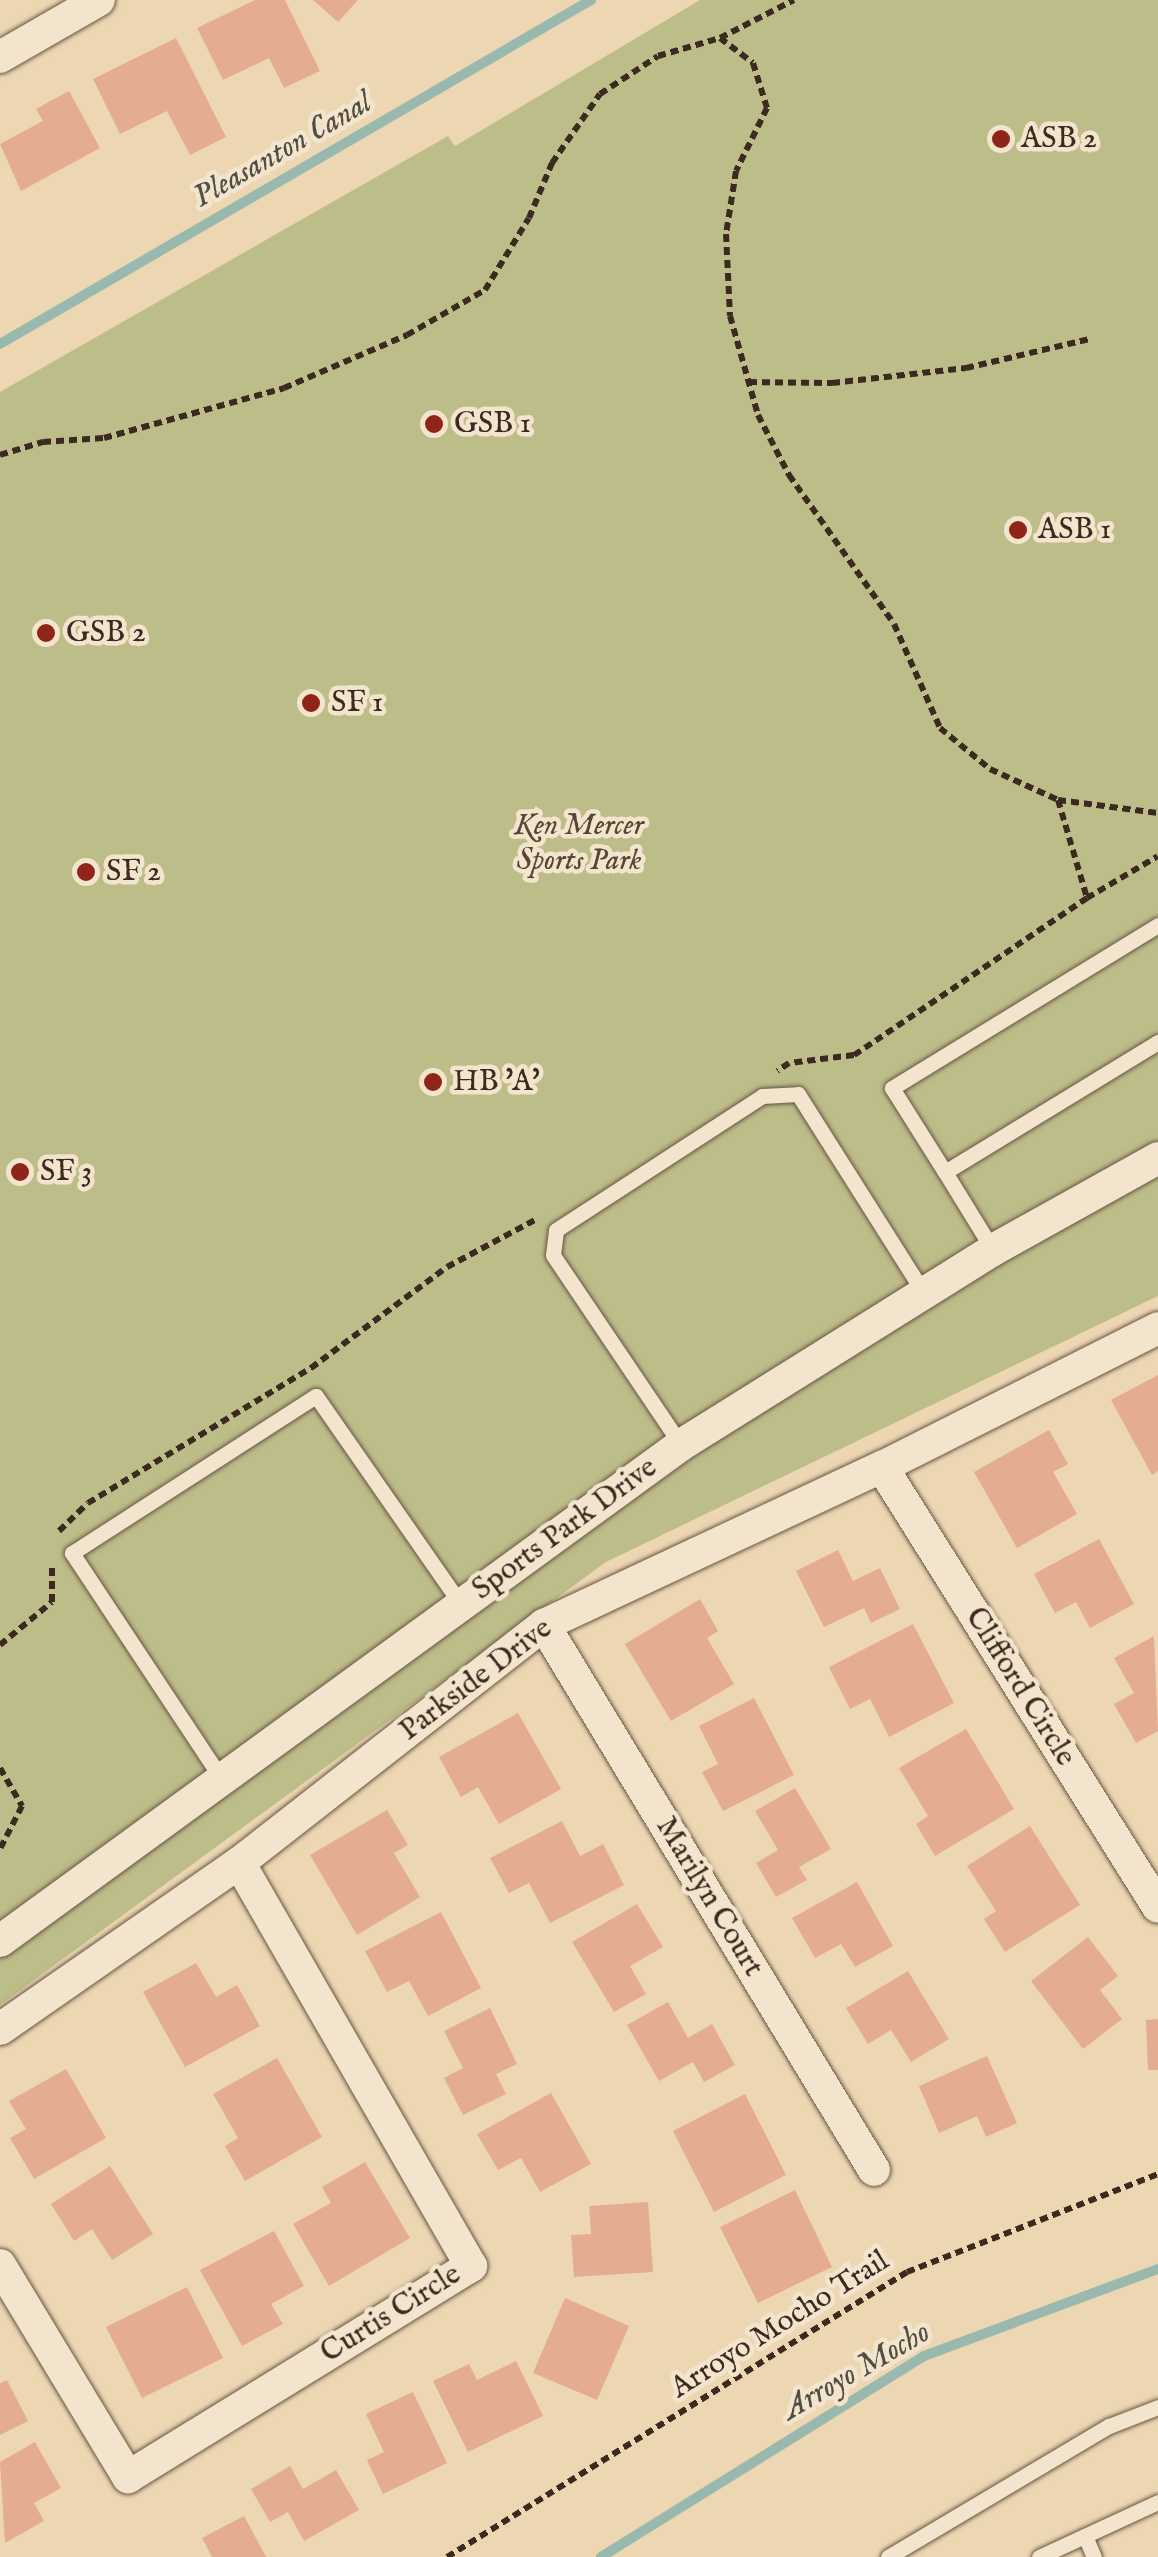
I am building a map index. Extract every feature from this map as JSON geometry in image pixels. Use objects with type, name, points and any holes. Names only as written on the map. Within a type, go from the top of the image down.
[{"type":"street","points":[[0,57],[98,0]]},
{"type":"street","name":"Sports Park Drive","points":[[0,1941],[681,1445],[993,1250],[1158,1158]]},
{"type":"street","name":"Parkside Drive","points":[[0,2029],[239,1863],[544,1625],[882,1467],[1158,1328]]},
{"type":"street","name":"Clifford Circle","points":[[882,1467],[1158,1908]]},
{"type":"street","name":"Marilyn Court","points":[[544,1625],[874,2170]]},
{"type":"street","name":"Curtis Circle","points":[[0,2265],[128,2476],[470,2266],[239,1863]]},
{"type":"lane","points":[[993,1250],[892,1088],[1158,925]]},
{"type":"lane","points":[[945,1172],[1158,1042]]},
{"type":"lane","points":[[681,1445],[552,1255],[556,1230],[762,1096],[798,1094],[924,1293]]},
{"type":"lane","points":[[221,1778],[72,1554],[316,1396],[461,1604]]},
{"type":"lane","points":[[888,2557],[1109,2426],[1158,2407]]},
{"type":"lane","points":[[1039,2557],[1158,2502]]},
{"type":"lane","points":[[1084,2536],[1094,2557]]},
{"type":"path","points":[[0,455],[43,442],[104,438],[284,388],[407,335],[485,290],[529,218],[552,163],[600,94],[658,56],[720,38],[794,0]]},
{"type":"path","points":[[720,38],[753,63],[767,108],[736,172],[726,234],[730,316],[758,416],[790,475],[894,624],[940,728],[990,768],[1058,800],[1158,813]]},
{"type":"path","points":[[749,382],[832,383],[966,368],[1090,339]]},
{"type":"path","points":[[1058,800],[1086,898]]},
{"type":"path","points":[[761,1082],[789,1063],[854,1055],[1086,898],[1158,856]]},
{"type":"path","points":[[53,1537],[88,1503],[311,1368],[447,1268],[510,1239],[552,1210]]},
{"type":"path","points":[[0,1645],[52,1602],[52,1553]]},
{"type":"path","points":[[0,1768],[22,1806],[0,1849]]},
{"type":"path","name":"Arroyo Mocho Trail","points":[[446,2557],[907,2272],[1158,2174]]},
{"type":"green space","name":"Ken Mercer Sports Park","points":[[700,0],[1158,0],[1158,1296],[606,1562],[0,2005],[0,392],[448,136],[455,146]]},
{"type":"building","points":[[255,0],[285,0],[320,71],[284,88],[269,58],[223,80],[197,28]]},
{"type":"building","points":[[313,0],[358,0],[338,22]]},
{"type":"building","points":[[176,38],[226,137],[190,155],[167,111],[120,134],[93,79]]},
{"type":"building","points":[[69,91],[100,148],[21,191],[0,144],[43,121],[36,109]]},
{"type":"building","points":[[1158,1375],[1158,1471],[1152,1475],[1111,1400]]},
{"type":"building","points":[[1049,1430],[1068,1464],[1053,1472],[1077,1514],[1017,1548],[974,1472]]},
{"type":"building","points":[[1099,1539],[1134,1604],[1090,1628],[1076,1602],[1055,1613],[1034,1574]]},
{"type":"building","points":[[838,1550],[853,1581],[880,1568],[900,1609],[871,1623],[864,1608],[824,1627],[796,1571]]},
{"type":"building","points":[[700,1599],[718,1631],[707,1638],[734,1684],[671,1721],[625,1644]]},
{"type":"building","points":[[913,1624],[954,1703],[889,1737],[870,1699],[850,1709],[829,1667]]},
{"type":"building","points":[[1154,1636],[1158,1731],[1136,1743],[1114,1704],[1134,1693],[1114,1658]]},
{"type":"building","points":[[754,1698],[794,1775],[723,1811],[702,1772],[718,1764],[699,1726]]},
{"type":"building","points":[[518,1713],[561,1789],[499,1824],[478,1787],[461,1797],[439,1757]]},
{"type":"building","points":[[966,1729],[1014,1809],[935,1856],[916,1824],[928,1816],[899,1768]]},
{"type":"building","points":[[795,1788],[831,1849],[799,1867],[807,1880],[776,1897],[756,1863],[778,1850],[755,1811]]},
{"type":"building","points":[[387,1810],[408,1845],[394,1853],[420,1897],[357,1935],[310,1855]]},
{"type":"building","points":[[562,1821],[580,1856],[603,1844],[624,1885],[550,1923],[529,1883],[509,1893],[490,1858]]},
{"type":"building","points":[[1030,1826],[1080,1905],[1005,1952],[984,1919],[996,1911],[967,1866]]},
{"type":"building","points":[[857,1882],[893,1946],[855,1967],[841,1944],[815,1958],[792,1918]]},
{"type":"building","points":[[637,1904],[663,1947],[630,1966],[646,1994],[614,2012],[572,1942]]},
{"type":"building","points":[[441,1912],[481,1988],[428,2016],[409,1981],[387,1992],[365,1951]]},
{"type":"building","points":[[1088,1937],[1118,1976],[1100,1990],[1122,2019],[1083,2049],[1031,1981]]},
{"type":"building","points":[[196,1963],[216,1997],[237,1985],[260,2026],[185,2067],[143,1992]]},
{"type":"building","points":[[908,1971],[949,2039],[911,2062],[891,2030],[868,2044],[846,2008]]},
{"type":"building","points":[[668,2002],[688,2038],[712,2024],[735,2065],[704,2082],[693,2062],[659,2081],[627,2025]]},
{"type":"building","points":[[490,2008],[517,2064],[496,2074],[506,2094],[463,2115],[444,2078],[463,2068],[444,2031]]},
{"type":"building","points":[[1158,2019],[1158,2070],[1148,2070],[1146,2020]]},
{"type":"building","points":[[987,2056],[1017,2123],[986,2137],[977,2116],[939,2133],[919,2086]]},
{"type":"building","points":[[277,2058],[322,2137],[245,2181],[225,2146],[238,2138],[213,2094]]},
{"type":"building","points":[[66,2069],[106,2138],[34,2179],[10,2138],[26,2129],[9,2101]]},
{"type":"building","points":[[551,2093],[591,2164],[540,2192],[521,2158],[498,2170],[477,2134]]},
{"type":"building","points":[[745,2094],[786,2175],[714,2212],[673,2131]]},
{"type":"building","points":[[365,2162],[410,2238],[329,2286],[293,2224],[331,2203],[322,2187]]},
{"type":"building","points":[[110,2166],[153,2234],[112,2260],[92,2229],[74,2241],[51,2204]]},
{"type":"building","points":[[795,2190],[832,2267],[758,2303],[720,2227]]},
{"type":"building","points":[[648,2202],[653,2272],[574,2277],[571,2235],[591,2234],[589,2206]]},
{"type":"building","points":[[274,2231],[304,2286],[271,2304],[283,2324],[242,2346],[200,2270]]},
{"type":"building","points":[[187,2287],[223,2358],[142,2398],[106,2327]]},
{"type":"building","points":[[565,2298],[629,2326],[597,2400],[533,2373]]},
{"type":"building","points":[[516,2361],[543,2416],[468,2452],[433,2381],[469,2364],[477,2380]]},
{"type":"building","points":[[7,2380],[28,2421],[0,2435],[0,2383]]},
{"type":"building","points":[[413,2392],[447,2463],[383,2494],[367,2460],[384,2452],[366,2414]]},
{"type":"building","points":[[35,2442],[61,2488],[34,2503],[44,2521],[5,2543],[0,2462]]},
{"type":"building","points":[[290,2466],[303,2489],[336,2470],[359,2510],[304,2541],[288,2512],[270,2522],[251,2489]]},
{"type":"building","points":[[244,2516],[266,2557],[212,2557],[202,2538]]},
{"type":"waterway","name":"Pleasanton Canal","points":[[0,344],[591,0]]},
{"type":"waterway","name":"Arroyo Mocho","points":[[601,2557],[924,2356],[1158,2269]]},
{"type":"place","name":"ASB 2","points":[[1001,139]]},
{"type":"place","name":"GSB 1","points":[[434,424]]},
{"type":"place","name":"ASB 1","points":[[1018,530]]},
{"type":"place","name":"GSB 2","points":[[46,633]]},
{"type":"place","name":"SF 1","points":[[311,703]]},
{"type":"place","name":"SF 2","points":[[86,872]]},
{"type":"place","name":"HB 'A'","points":[[433,1082]]},
{"type":"place","name":"SF 3","points":[[20,1172]]}]
